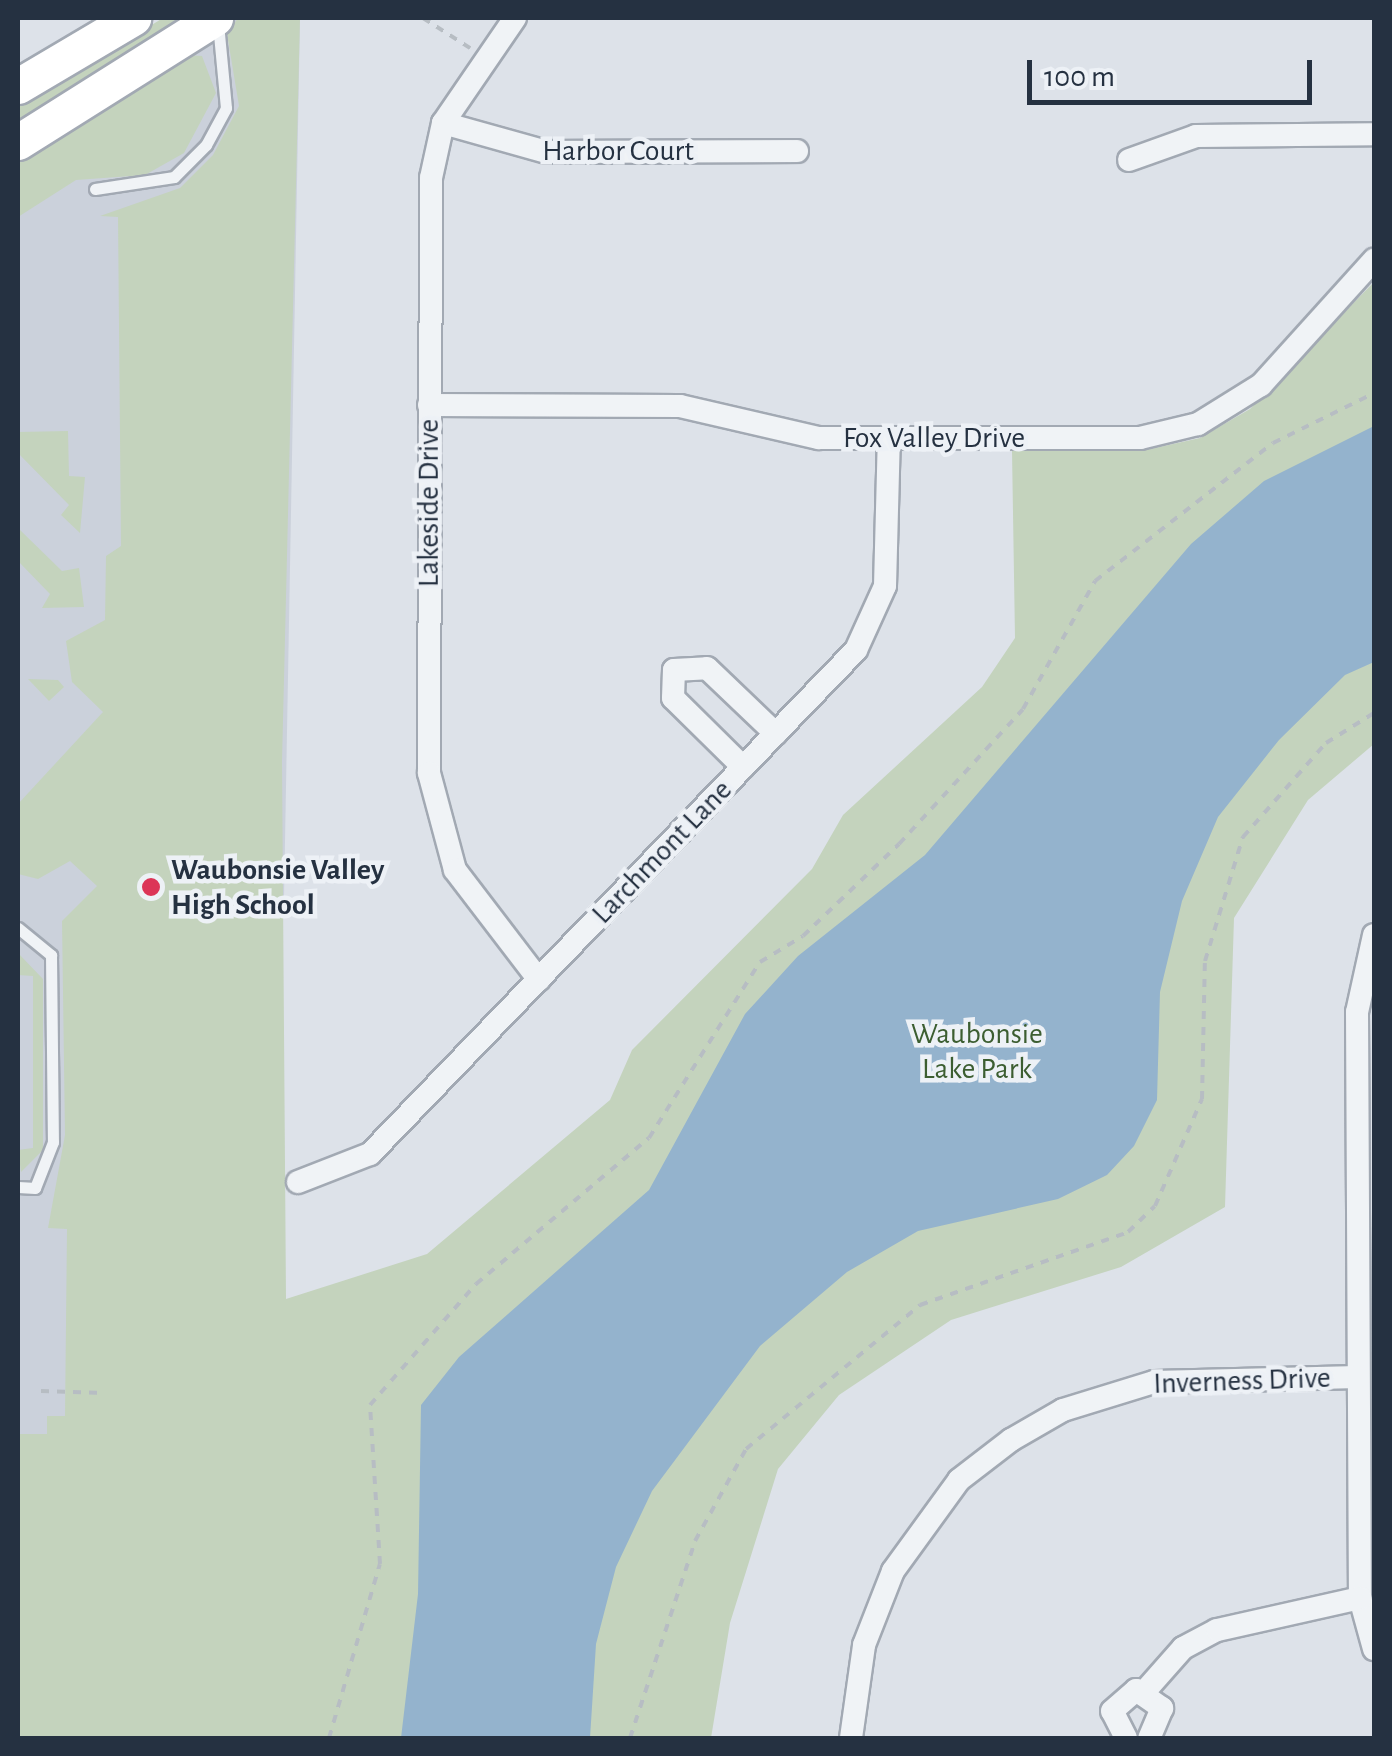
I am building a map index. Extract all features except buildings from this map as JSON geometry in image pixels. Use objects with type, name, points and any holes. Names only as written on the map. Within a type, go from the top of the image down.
[{"type":"main road","points":[[18,86],[134,18]]},
{"type":"main road","points":[[18,142],[217,18]]},
{"type":"street","name":"Lakeside Drive","points":[[514,18],[482,56],[443,123],[431,178],[432,799],[468,892],[540,980]]},
{"type":"street","name":"Harbor Court","points":[[443,123],[548,152],[798,152]]},
{"type":"street","points":[[1129,160],[1196,136],[1374,134]]},
{"type":"street","name":"Fox Valley Drive","points":[[430,405],[680,406],[802,436],[1140,438],[1198,424],[1262,385],[1374,260]]},
{"type":"street","name":"Larchmont Lane","points":[[298,1182],[370,1154],[856,650],[880,604],[889,438]]},
{"type":"street","points":[[743,768],[673,698],[674,670],[707,668],[776,734]]},
{"type":"street","points":[[1374,935],[1357,1012],[1360,1598],[1374,1650]]},
{"type":"street","name":"Inverness Drive","points":[[851,1738],[864,1645],[893,1571],[959,1480],[1011,1440],[1062,1410],[1154,1382],[1358,1377]]},
{"type":"street","points":[[1126,1738],[1112,1719],[1115,1703],[1144,1691],[1182,1648],[1216,1630],[1360,1598]]},
{"type":"street","points":[[1144,1691],[1164,1716],[1150,1738]]},
{"type":"lane","points":[[95,189],[151,186],[192,162],[226,108],[217,18]]},
{"type":"lane","points":[[179,43],[220,58]]},
{"type":"lane","points":[[18,928],[52,955],[53,1123],[35,1188],[18,1187]]},
{"type":"path","points":[[423,18],[482,56]]},
{"type":"path","points":[[329,1738],[380,1564],[370,1405],[476,1284],[649,1138],[760,962],[803,936],[886,857],[1023,710],[1095,582],[1274,443],[1374,393]]},
{"type":"path","points":[[630,1738],[694,1541],[746,1448],[920,1305],[1109,1240],[1156,1206],[1202,1099],[1205,961],[1243,837],[1326,743],[1374,713]]},
{"type":"path","points":[[41,1391],[104,1393]]},
{"type":"shaded area","name":"Waubonsie Valley High School","points":[[238,18],[300,18],[284,897],[18,1738],[18,151]]},
{"type":"green space","points":[[163,18],[193,18],[18,128],[18,107]]},
{"type":"green space","name":"Waubonsie Lake Park","points":[[238,18],[300,18],[282,762],[286,1299],[427,1254],[610,1100],[632,1050],[812,869],[843,815],[982,687],[1015,638],[1012,451],[1146,450],[1200,438],[1250,409],[1374,282],[1374,744],[1308,800],[1234,918],[1225,1207],[1121,1267],[951,1320],[839,1395],[778,1469],[730,1623],[711,1738],[18,1738],[18,1434],[47,1434],[47,1416],[65,1416],[67,1229],[48,1228],[65,1135],[62,921],[97,886],[70,861],[38,879],[18,874],[18,804],[103,712],[72,682],[66,641],[105,620],[106,556],[121,546],[118,217],[100,216],[180,188],[213,155],[239,106],[227,34]]},
{"type":"green space","points":[[186,55],[202,56],[216,93],[184,153],[145,175],[76,180],[18,217],[18,151]]},
{"type":"green space","points":[[68,431],[69,476],[85,477],[80,533],[61,515],[69,505],[18,453],[18,432]]},
{"type":"green space","points":[[18,528],[62,571],[79,568],[84,607],[42,608],[50,594],[18,561]]},
{"type":"green space","points":[[28,679],[58,680],[64,687],[49,701]]},
{"type":"green space","points":[[18,953],[43,979],[43,1150],[21,1172],[18,1150],[33,1148],[33,976],[18,975]]},
{"type":"water","points":[[1374,426],[1374,662],[1345,675],[1279,740],[1218,817],[1182,901],[1160,992],[1157,1100],[1134,1146],[1107,1175],[1058,1199],[918,1231],[847,1272],[760,1346],[652,1491],[616,1567],[596,1644],[590,1738],[401,1738],[418,1594],[421,1405],[459,1357],[649,1190],[745,1014],[798,956],[925,855],[1191,544],[1264,481]]},
{"type":"place","name":"Waubonsie Valley High School","points":[[151,887]]}]
